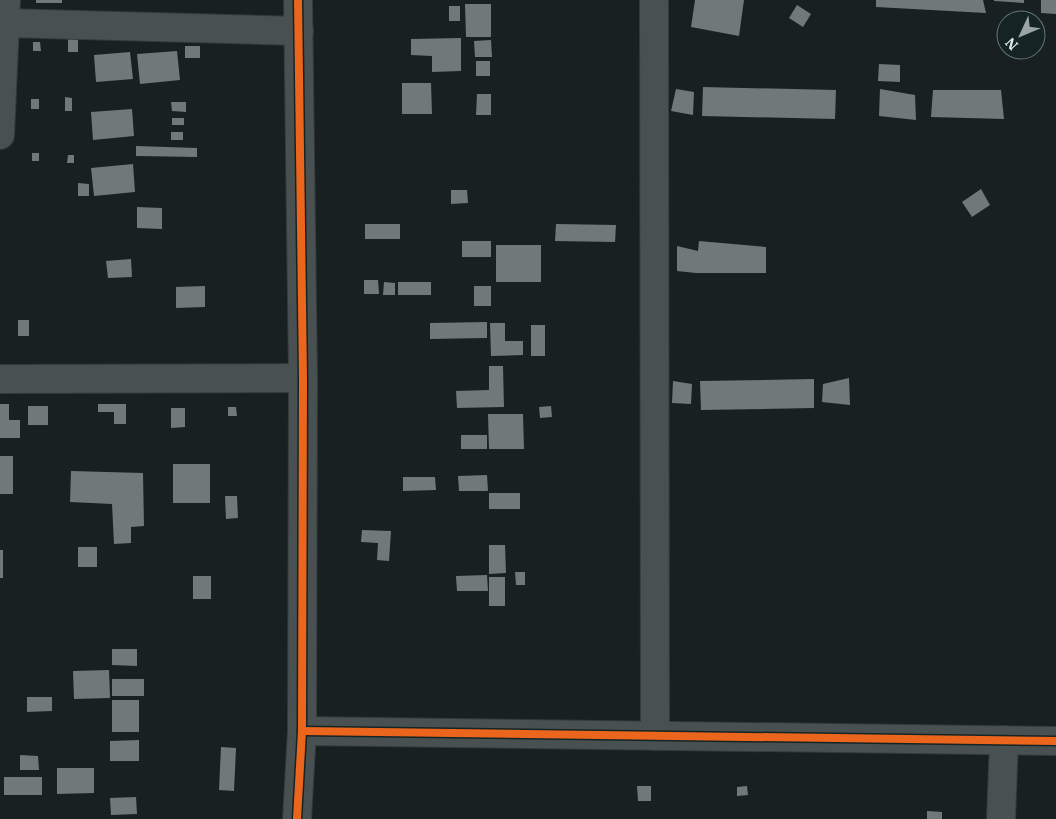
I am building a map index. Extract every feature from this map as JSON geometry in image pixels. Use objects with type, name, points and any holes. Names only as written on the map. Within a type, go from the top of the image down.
[{"type":"street","points":[[297,819],[302,731],[303,378],[298,0]]},
{"type":"street","points":[[654,0],[655,736]]},
{"type":"street","points":[[0,135],[6,12],[299,30]]},
{"type":"street","points":[[0,379],[303,378]]},
{"type":"street","points":[[302,731],[1056,741]]},
{"type":"street","points":[[1001,819],[1004,740]]},
{"type":"building","points":[[36,0],[62,0],[62,3],[36,3]]},
{"type":"building","points":[[695,0],[744,0],[739,36],[691,27]]},
{"type":"building","points":[[876,0],[983,0],[986,13],[876,7]]},
{"type":"building","points":[[1024,0],[1024,3],[994,1]]},
{"type":"building","points":[[1041,0],[1056,0],[1056,14],[1046,13],[1046,10],[1041,10]]},
{"type":"building","points":[[465,4],[491,4],[491,37],[466,37]]},
{"type":"building","points":[[797,5],[811,14],[803,27],[789,18]]},
{"type":"building","points":[[449,6],[460,6],[460,21],[449,21]]},
{"type":"building","points":[[68,38],[78,38],[78,52],[68,52]]},
{"type":"building","points":[[461,38],[461,71],[432,72],[432,56],[411,55],[411,39]]},
{"type":"building","points":[[491,40],[492,57],[475,57],[474,41]]},
{"type":"building","points":[[33,42],[40,42],[41,51],[33,51]]},
{"type":"building","points":[[185,46],[200,46],[200,58],[185,58]]},
{"type":"building","points":[[177,51],[180,80],[140,84],[137,54]]},
{"type":"building","points":[[130,52],[133,79],[96,82],[94,55]]},
{"type":"building","points":[[476,61],[490,61],[490,76],[476,76]]},
{"type":"building","points":[[879,64],[900,65],[900,82],[878,81]]},
{"type":"building","points":[[402,83],[431,83],[432,114],[402,114]]},
{"type":"building","points":[[703,87],[836,90],[835,119],[702,116]]},
{"type":"building","points":[[676,89],[694,92],[693,115],[671,111]]},
{"type":"building","points":[[880,89],[915,95],[916,120],[879,116]]},
{"type":"building","points":[[933,90],[1001,90],[1004,119],[931,117]]},
{"type":"building","points":[[477,94],[491,94],[491,115],[476,115]]},
{"type":"building","points":[[65,97],[72,98],[72,111],[65,111]]},
{"type":"building","points":[[31,99],[39,99],[39,109],[31,109]]},
{"type":"building","points":[[171,102],[186,102],[186,112],[172,111]]},
{"type":"building","points":[[132,109],[134,136],[93,140],[91,112]]},
{"type":"building","points":[[172,118],[184,118],[184,125],[172,125]]},
{"type":"building","points":[[171,132],[183,132],[183,140],[171,140]]},
{"type":"building","points":[[136,146],[197,148],[197,157],[136,156]]},
{"type":"building","points":[[32,153],[39,153],[39,161],[32,161]]},
{"type":"building","points":[[68,155],[74,155],[74,163],[67,163]]},
{"type":"building","points":[[133,164],[135,192],[94,196],[91,168]]},
{"type":"building","points":[[78,183],[89,184],[89,196],[78,196]]},
{"type":"building","points":[[981,189],[990,205],[972,217],[962,202]]},
{"type":"building","points":[[451,190],[467,190],[468,203],[451,204]]},
{"type":"building","points":[[137,207],[162,208],[162,229],[137,228]]},
{"type":"building","points":[[365,224],[400,224],[400,239],[365,239]]},
{"type":"building","points":[[556,224],[616,225],[615,242],[555,241]]},
{"type":"building","points":[[462,241],[491,241],[491,257],[462,257]]},
{"type":"building","points":[[699,241],[766,247],[766,273],[696,273],[677,271],[677,246],[698,251]]},
{"type":"building","points":[[496,245],[541,245],[541,282],[496,282]]},
{"type":"building","points":[[131,259],[132,277],[108,278],[106,261]]},
{"type":"building","points":[[364,280],[378,280],[379,294],[364,294]]},
{"type":"building","points":[[384,282],[395,283],[395,295],[383,295]]},
{"type":"building","points":[[398,282],[431,282],[431,295],[398,295]]},
{"type":"building","points":[[205,286],[205,307],[176,308],[176,287]]},
{"type":"building","points":[[474,286],[491,286],[491,306],[474,306]]},
{"type":"building","points":[[18,320],[29,320],[29,336],[18,336]]},
{"type":"building","points":[[487,322],[487,338],[430,339],[430,323]]},
{"type":"building","points":[[490,323],[505,323],[505,341],[523,341],[523,355],[491,356]]},
{"type":"building","points":[[531,325],[545,325],[545,356],[531,356]]},
{"type":"building","points":[[489,366],[503,366],[504,407],[457,408],[456,391],[489,390]]},
{"type":"building","points":[[849,378],[850,405],[822,402],[823,384]]},
{"type":"building","points":[[814,379],[814,408],[701,410],[700,381]]},
{"type":"building","points":[[673,381],[692,384],[691,404],[672,403]]},
{"type":"building","points":[[0,404],[9,404],[9,420],[20,420],[20,438],[0,438]]},
{"type":"building","points":[[98,404],[126,404],[126,424],[114,424],[114,412],[98,412]]},
{"type":"building","points":[[28,406],[48,406],[48,425],[28,425]]},
{"type":"building","points":[[551,406],[552,417],[540,418],[539,407]]},
{"type":"building","points":[[228,407],[236,407],[237,416],[228,416]]},
{"type":"building","points":[[171,408],[185,408],[185,427],[171,428]]},
{"type":"building","points":[[488,414],[523,414],[524,449],[489,449]]},
{"type":"building","points":[[461,435],[487,435],[487,449],[461,449]]},
{"type":"building","points":[[0,456],[13,456],[13,494],[0,494]]},
{"type":"building","points":[[173,464],[210,464],[210,503],[173,503]]},
{"type":"building","points":[[71,471],[143,473],[144,526],[131,527],[131,543],[114,544],[112,504],[70,502]]},
{"type":"building","points":[[487,475],[488,491],[459,491],[458,476]]},
{"type":"building","points":[[403,477],[435,477],[436,490],[403,491]]},
{"type":"building","points":[[489,493],[520,493],[520,509],[489,509]]},
{"type":"building","points":[[225,496],[237,496],[238,518],[226,519]]},
{"type":"building","points":[[362,530],[391,531],[389,561],[377,560],[378,543],[361,542]]},
{"type":"building","points":[[489,545],[505,545],[506,573],[489,574]]},
{"type":"building","points":[[78,547],[97,547],[97,567],[78,567]]},
{"type":"building","points":[[0,550],[3,550],[3,578],[0,578]]},
{"type":"building","points":[[515,572],[525,572],[525,585],[516,585]]},
{"type":"building","points":[[487,575],[488,591],[457,591],[456,576]]},
{"type":"building","points":[[193,576],[211,576],[211,599],[193,599]]},
{"type":"building","points":[[489,577],[505,577],[505,606],[489,606]]},
{"type":"building","points":[[112,649],[137,649],[137,666],[112,665]]},
{"type":"building","points":[[109,670],[110,698],[74,699],[73,671]]},
{"type":"building","points":[[112,679],[144,679],[144,696],[112,696]]},
{"type":"building","points":[[27,697],[52,697],[52,711],[27,712]]},
{"type":"building","points":[[112,700],[139,700],[139,732],[112,732]]},
{"type":"building","points":[[139,740],[139,761],[110,761],[110,741]]},
{"type":"building","points":[[221,747],[236,748],[234,791],[219,790]]},
{"type":"building","points":[[20,755],[38,756],[39,770],[20,770]]},
{"type":"building","points":[[57,768],[94,768],[94,793],[57,794]]},
{"type":"building","points":[[4,777],[42,777],[42,795],[4,795]]},
{"type":"building","points":[[637,786],[651,786],[651,801],[638,801]]},
{"type":"building","points":[[747,786],[748,795],[737,796],[737,787]]},
{"type":"building","points":[[136,797],[137,814],[111,815],[110,798]]},
{"type":"building","points":[[927,811],[942,812],[942,819],[927,819]]},
{"type":"cycle path","points":[[297,819],[302,731],[303,378],[298,0]]},
{"type":"cycle path","points":[[302,731],[1056,741]]}]
